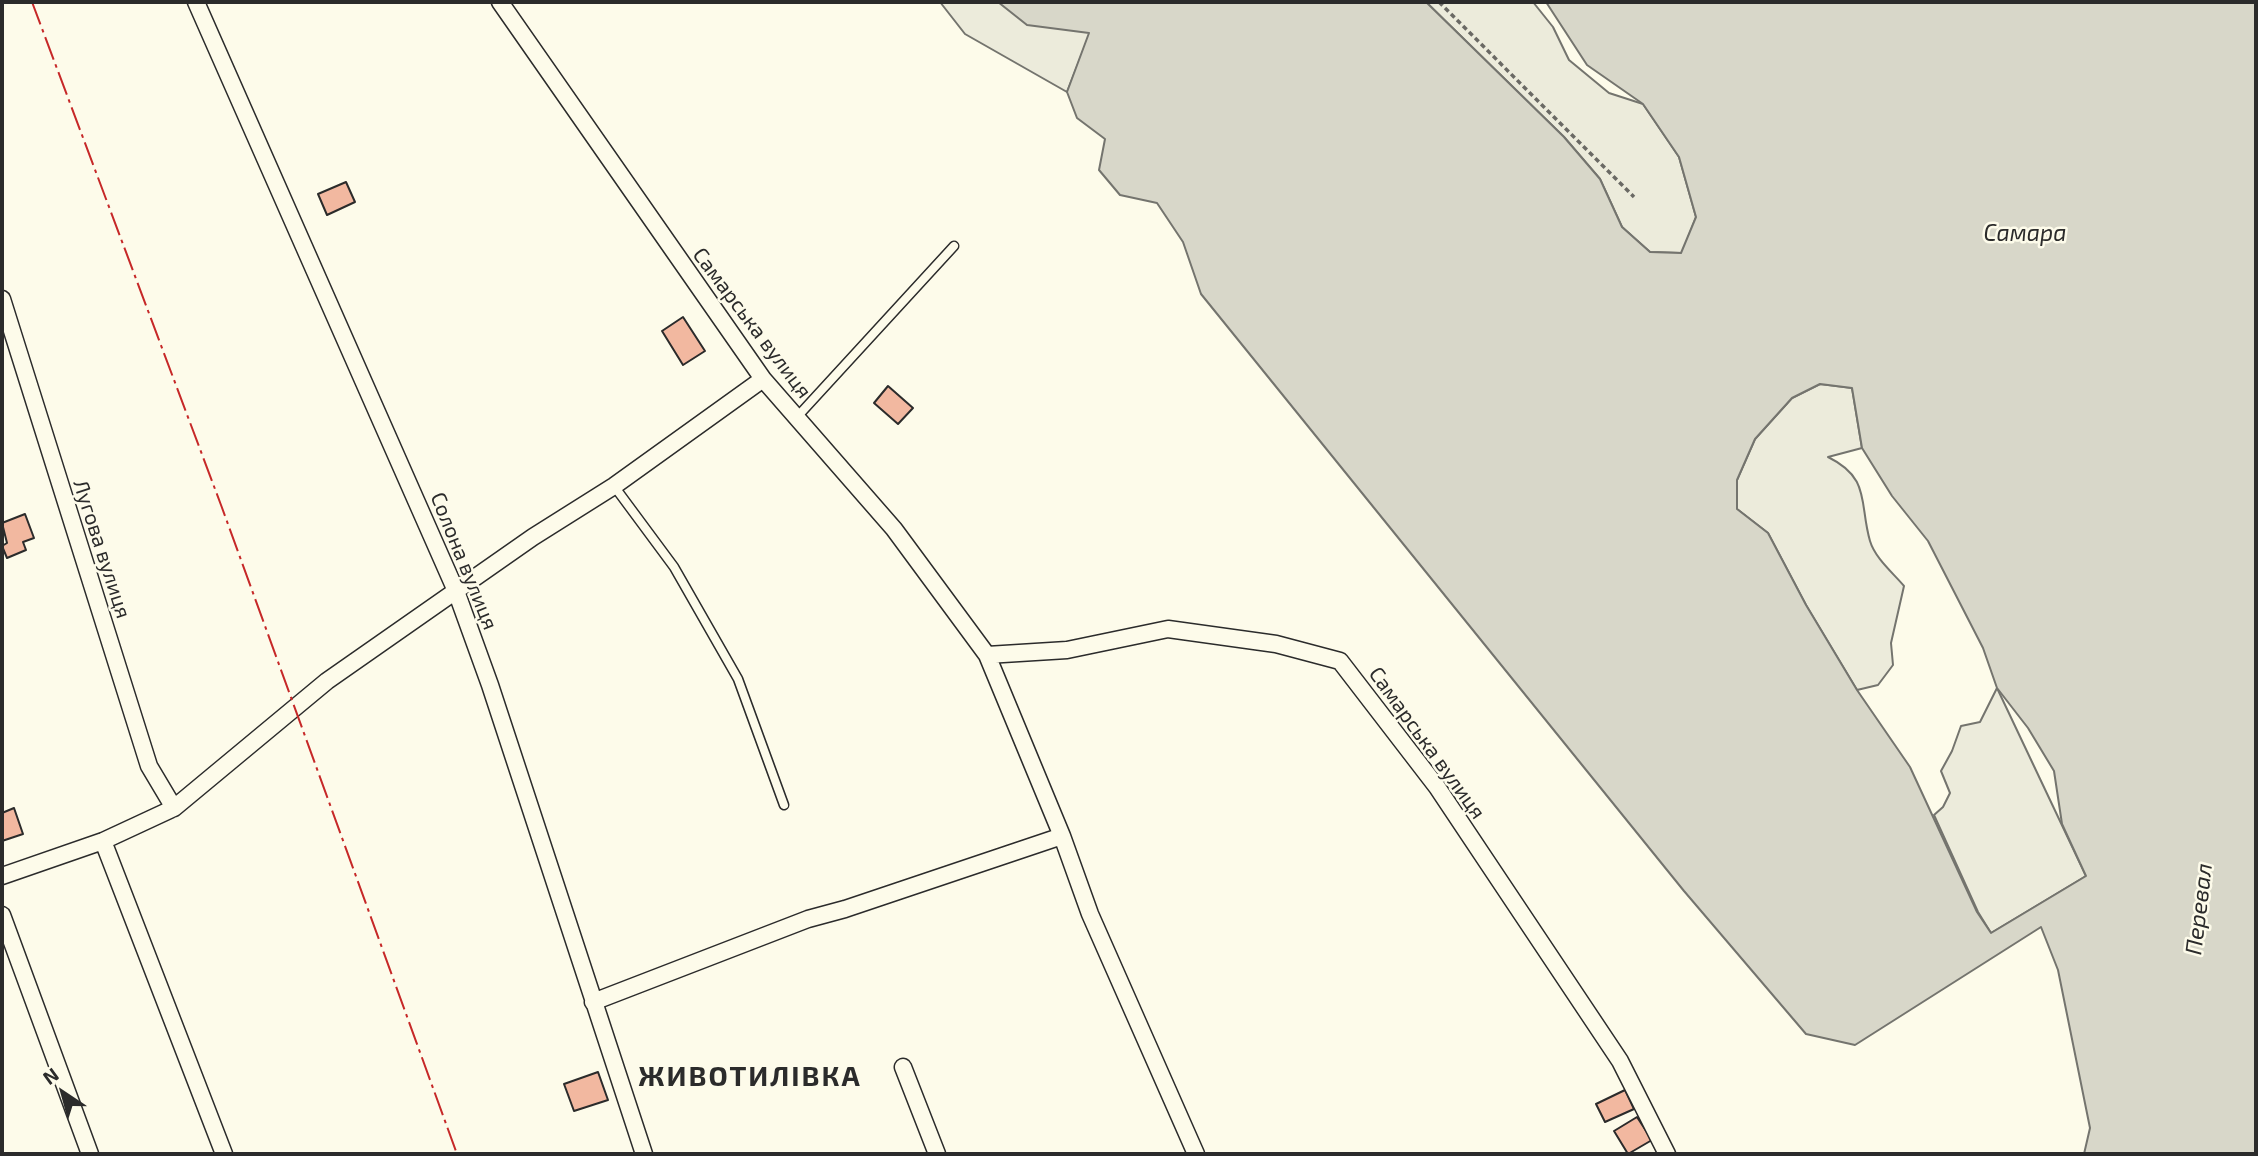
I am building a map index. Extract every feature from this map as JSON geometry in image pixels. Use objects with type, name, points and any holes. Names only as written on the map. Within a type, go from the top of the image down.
[{"type":"street","name":"Солона вулиця","points":[[196,2],[456,591],[494,698],[644,1154]]},
{"type":"street","name":"Самарська вулиця","points":[[500,2],[763,379],[894,529],[987,655],[1062,836],[1090,914],[1196,1154]]},
{"type":"street","name":"Лугова вулиця","points":[[2,299],[149,765],[174,808]]},
{"type":"street","points":[[2,876],[103,841],[174,808],[327,681],[614,486],[763,379]]},
{"type":"street","name":"Самарська вулиця","points":[[987,655],[1067,650],[1168,629],[1276,644],[1340,661],[1437,787],[1619,1061],[1667,1154]]},
{"type":"street","points":[[593,1002],[808,919],[1062,836]]},
{"type":"street","points":[[103,841],[224,1154]]},
{"type":"street","points":[[2,915],[90,1154]]},
{"type":"street","points":[[903,1067],[937,1154]]},
{"type":"lane","points":[[797,417],[954,246]]},
{"type":"lane","points":[[614,486],[674,567],[738,679],[784,805]]},
{"type":"path","points":[[1438,2],[1634,197]]},
{"type":"shaded area","points":[[940,2],[1117,2],[1090,33],[1067,92],[965,34]]},
{"type":"shaded area","points":[[1426,2],[1533,2],[1553,27],[1569,60],[1609,93],[1643,104],[1679,157],[1696,217],[1682,253],[1650,252],[1622,227],[1600,179],[1564,137]]},
{"type":"shaded area","points":[[1820,384],[1852,388],[1862,448],[1828,457],[1842,465],[1857,483],[1872,547],[1904,586],[1891,643],[1893,665],[1878,685],[1857,690],[1806,605],[1768,533],[1737,509],[1737,480],[1755,439],[1792,398]]},
{"type":"shaded area","points":[[1997,688],[2086,876],[1991,933],[1978,912],[1934,815],[1943,807],[1950,793],[1941,771],[1961,726],[1980,722]]},
{"type":"water","name":"Самара","points":[[998,2],[1426,2],[1564,137],[1600,179],[1622,227],[1650,252],[1681,253],[1696,217],[1679,157],[1643,104],[1587,65],[1546,2],[2256,2],[2256,1154],[2084,1154],[2090,1128],[2058,970],[2041,927],[1855,1045],[1806,1034],[1684,891],[1201,294],[1183,242],[1157,203],[1120,195],[1099,170],[1105,139],[1077,118],[1067,92],[1089,33],[1027,25]],"holes":[[[1820,384],[1852,388],[1862,448],[1892,496],[1928,541],[1983,648],[1997,688],[2028,728],[2054,771],[2062,824],[2086,876],[1991,933],[1977,912],[1910,767],[1857,690],[1806,605],[1768,533],[1737,509],[1737,480],[1755,439],[1792,398]]]},
{"type":"building","points":[[346,182],[355,202],[327,215],[318,194]]},
{"type":"building","points":[[683,317],[705,351],[683,365],[662,331]]},
{"type":"building","points":[[888,386],[913,408],[898,424],[874,403]]},
{"type":"building","points":[[25,514],[34,538],[23,542],[26,550],[7,558],[2,546],[7,543],[2,523]]},
{"type":"building","points":[[14,808],[23,834],[2,841],[2,813]]},
{"type":"building","points":[[598,1072],[608,1100],[574,1111],[564,1084]]},
{"type":"building","points":[[1625,1090],[1634,1109],[1605,1122],[1596,1104]]},
{"type":"building","points":[[1637,1117],[1652,1140],[1628,1154],[1614,1131]]},
{"type":"power","points":[[32,2],[221,505],[457,1154]]},
{"type":"district","name":"ЖИВОТИЛІВКА","points":[[750,1077]]},
{"type":"water label","name":"Перевал","points":[[2199,909]]}]
